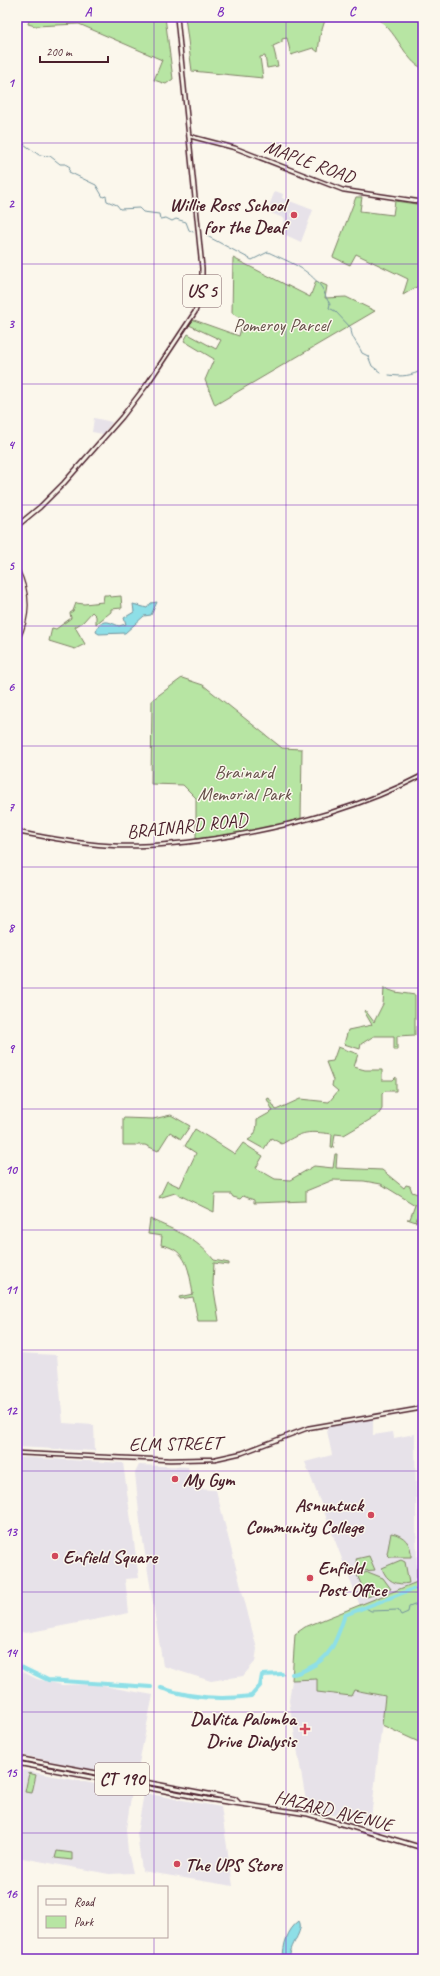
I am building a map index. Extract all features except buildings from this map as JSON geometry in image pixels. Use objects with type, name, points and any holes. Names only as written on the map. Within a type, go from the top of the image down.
[{"type":"highway","points":[[17,24],[19,17]]},
{"type":"highway","points":[[17,570],[24,585],[27,605],[24,624],[17,640]]},
{"type":"highway","points":[[17,577],[22,589],[24,605],[22,618],[17,626]]},
{"type":"main road","name":"US 5","points":[[17,526],[54,494],[105,436],[148,383],[190,321],[200,297],[202,268],[177,17]]},
{"type":"main road","name":"MAPLE ROAD","points":[[189,136],[235,148],[343,190],[423,202]]},
{"type":"main road","name":"BRAINARD ROAD","points":[[17,832],[110,846],[159,845],[195,842],[273,828],[332,813],[379,796],[423,774]]},
{"type":"main road","name":"ELM STREET","points":[[17,1452],[170,1460],[208,1460],[236,1454],[308,1428],[423,1408]]},
{"type":"main road","name":"HAZARD AVENUE","points":[[17,1758],[237,1800],[238,1802]]},
{"type":"main road","name":"HAZARD AVENUE","points":[[17,1763],[200,1798],[238,1802],[314,1815],[423,1848]]},
{"type":"main road","points":[[73,1774],[74,1769]]},
{"type":"main road","points":[[200,1798],[210,1795]]},
{"type":"shaded area","name":"Willie Ross School for the Deaf","points":[[275,191],[283,194],[282,198],[313,210],[301,242],[279,232],[285,219],[267,211]]},
{"type":"shaded area","points":[[94,418],[112,422],[103,434],[92,432]]},
{"type":"shaded area","points":[[17,1353],[57,1355],[63,1423],[94,1425],[95,1451],[17,1447]]},
{"type":"shaded area","name":"Asnuntuck Community College","points":[[373,1418],[373,1435],[393,1432],[394,1438],[415,1434],[417,1582],[360,1606],[305,1462],[332,1455],[326,1426]]},
{"type":"shaded area","points":[[17,1457],[123,1463],[139,1578],[125,1579],[129,1613],[26,1633],[17,1631]]},
{"type":"shaded area","points":[[139,1465],[188,1467],[194,1489],[216,1490],[257,1649],[255,1662],[243,1676],[211,1681],[163,1666],[140,1522],[135,1473]]},
{"type":"shaded area","points":[[17,1669],[37,1679],[62,1685],[92,1684],[153,1695],[136,1778],[17,1754]]},
{"type":"shaded area","points":[[317,1679],[317,1692],[354,1690],[385,1696],[370,1827],[307,1807],[289,1701],[292,1680]]},
{"type":"shaded area","points":[[17,1769],[132,1791],[126,1829],[128,1852],[133,1873],[109,1874],[17,1857]]},
{"type":"shaded area","points":[[144,1793],[221,1807],[233,1886],[142,1871],[137,1833]]},
{"type":"green space","points":[[30,17],[165,17],[173,79],[166,84],[154,80],[162,60],[79,24],[35,26],[28,24]]},
{"type":"green space","points":[[185,17],[326,17],[320,36],[318,52],[313,48],[291,55],[287,38],[282,39],[282,42],[273,46],[278,66],[267,68],[265,56],[260,57],[263,78],[192,71]]},
{"type":"green space","points":[[374,17],[423,17],[423,68],[411,59],[389,29]]},
{"type":"green space","points":[[356,197],[362,197],[360,211],[393,215],[395,201],[423,205],[423,283],[403,295],[408,279],[356,254],[350,265],[333,257]]},
{"type":"green space","name":"Pomeroy Parcel","points":[[233,258],[310,297],[316,281],[327,286],[325,298],[346,297],[375,311],[215,405],[205,380],[214,359],[184,341],[188,334],[216,349],[221,340],[189,325],[194,320],[239,336],[243,320],[232,313]]},
{"type":"green space","points":[[104,595],[109,595],[110,597],[121,596],[122,608],[111,609],[111,612],[96,624],[96,616],[92,612],[83,622],[75,627],[85,644],[75,649],[49,641],[52,628],[56,629],[71,618],[70,613],[73,611],[76,603],[84,604],[103,602]]},
{"type":"green space","name":"Brainard Memorial Park","points":[[182,678],[203,685],[282,748],[302,749],[301,820],[258,831],[196,839],[196,798],[183,785],[151,784],[152,700]]},
{"type":"green space","points":[[384,988],[395,992],[415,995],[415,1035],[397,1036],[397,1050],[394,1050],[394,1036],[374,1036],[361,1044],[360,1049],[344,1044],[348,1030],[372,1025],[364,1011],[365,1010],[374,1022],[383,1004]]},
{"type":"green space","points":[[338,1047],[358,1054],[354,1067],[365,1070],[382,1070],[382,1080],[393,1080],[396,1077],[396,1091],[385,1091],[382,1094],[382,1109],[378,1115],[344,1135],[335,1134],[333,1148],[331,1148],[332,1134],[324,1133],[311,1132],[301,1134],[282,1144],[271,1138],[264,1149],[248,1140],[256,1132],[257,1120],[273,1111],[267,1099],[269,1098],[276,1110],[300,1099],[329,1102],[338,1091],[332,1086],[333,1080],[326,1062],[333,1061]]},
{"type":"green space","points":[[171,1115],[190,1126],[181,1139],[170,1132],[158,1151],[145,1145],[123,1145],[123,1118],[153,1119]]},
{"type":"green space","points":[[195,1129],[235,1154],[243,1143],[263,1156],[256,1168],[275,1179],[290,1180],[314,1166],[333,1168],[335,1154],[337,1154],[336,1168],[382,1170],[404,1188],[406,1185],[410,1186],[412,1192],[423,1196],[423,1209],[420,1207],[416,1222],[407,1219],[410,1219],[415,1205],[381,1184],[364,1181],[333,1180],[306,1191],[306,1201],[254,1203],[254,1200],[243,1196],[240,1199],[233,1197],[231,1194],[215,1194],[214,1212],[175,1193],[159,1198],[167,1181],[180,1187],[196,1153],[185,1146]]},
{"type":"green space","points":[[150,1219],[185,1235],[207,1252],[214,1260],[229,1263],[229,1265],[214,1263],[213,1284],[219,1321],[198,1321],[193,1297],[180,1299],[179,1297],[193,1294],[186,1263],[177,1251],[170,1247],[161,1245],[162,1236],[148,1234]]},
{"type":"green space","points":[[391,1533],[400,1536],[409,1544],[411,1557],[390,1557],[387,1554]]},
{"type":"green space","points":[[369,1556],[375,1570],[362,1571],[356,1559]]},
{"type":"green space","points":[[401,1560],[405,1562],[409,1583],[400,1584],[392,1582],[386,1576],[382,1568]]},
{"type":"green space","points":[[417,1568],[423,1568],[423,1744],[382,1725],[385,1696],[354,1690],[351,1696],[317,1692],[317,1679],[292,1680],[295,1634],[305,1627],[417,1582]]},
{"type":"green space","points":[[368,1572],[383,1578],[391,1589],[367,1597],[357,1575]]},
{"type":"green space","points":[[29,1773],[36,1775],[32,1793],[25,1792]]},
{"type":"green space","points":[[57,1851],[72,1853],[72,1860],[55,1858]]},
{"type":"water","points":[[157,602],[151,615],[144,616],[125,633],[99,634],[96,632],[100,624],[103,622],[109,622],[119,626],[126,624],[124,618],[134,612],[133,604],[147,608],[151,603]]},
{"type":"water","points":[[299,1921],[300,1929],[291,1949],[290,1959],[283,1959],[286,1938],[291,1929]]},
{"type":"waterway","points":[[17,143],[21,142],[39,155],[50,156],[60,164],[65,164],[70,167],[69,172],[96,185],[103,197],[106,196],[107,201],[117,205],[120,209],[139,208],[143,212],[159,214],[160,219],[166,218],[172,221],[176,219],[186,222],[189,230],[193,232]]},
{"type":"waterway","points":[[207,236],[252,260],[268,252],[298,266],[311,275],[322,288],[330,304],[329,308],[335,311],[351,328],[353,338],[360,350],[368,356],[372,366],[380,372]]},
{"type":"waterway","points":[[389,375],[406,376],[423,370]]},
{"type":"waterway","points":[[413,1589],[420,1590],[423,1575]]},
{"type":"waterway","points":[[292,1674],[305,1670],[324,1658],[333,1646],[345,1615],[413,1589]]},
{"type":"waterway","points":[[364,1607],[371,1611],[398,1610],[401,1615],[408,1612],[409,1607],[420,1603],[423,1606]]},
{"type":"waterway","points":[[17,1665],[48,1680],[151,1687]]},
{"type":"waterway","points":[[161,1688],[194,1696],[217,1698],[251,1696],[260,1686],[262,1675],[282,1674]]},
{"type":"place","name":"Willie Ross School for the Deaf","points":[[294,215]]},
{"type":"place","name":"My Gym","points":[[175,1479]]},
{"type":"place","name":"Asnuntuck Community College","points":[[371,1515]]},
{"type":"place","name":"Enfield Square","points":[[55,1556]]},
{"type":"place","name":"Enfield Post Office","points":[[310,1578]]},
{"type":"place","name":"DaVita Palomba Drive Dialysis","points":[[305,1729]]},
{"type":"place","name":"The UPS Store","points":[[177,1864]]}]
